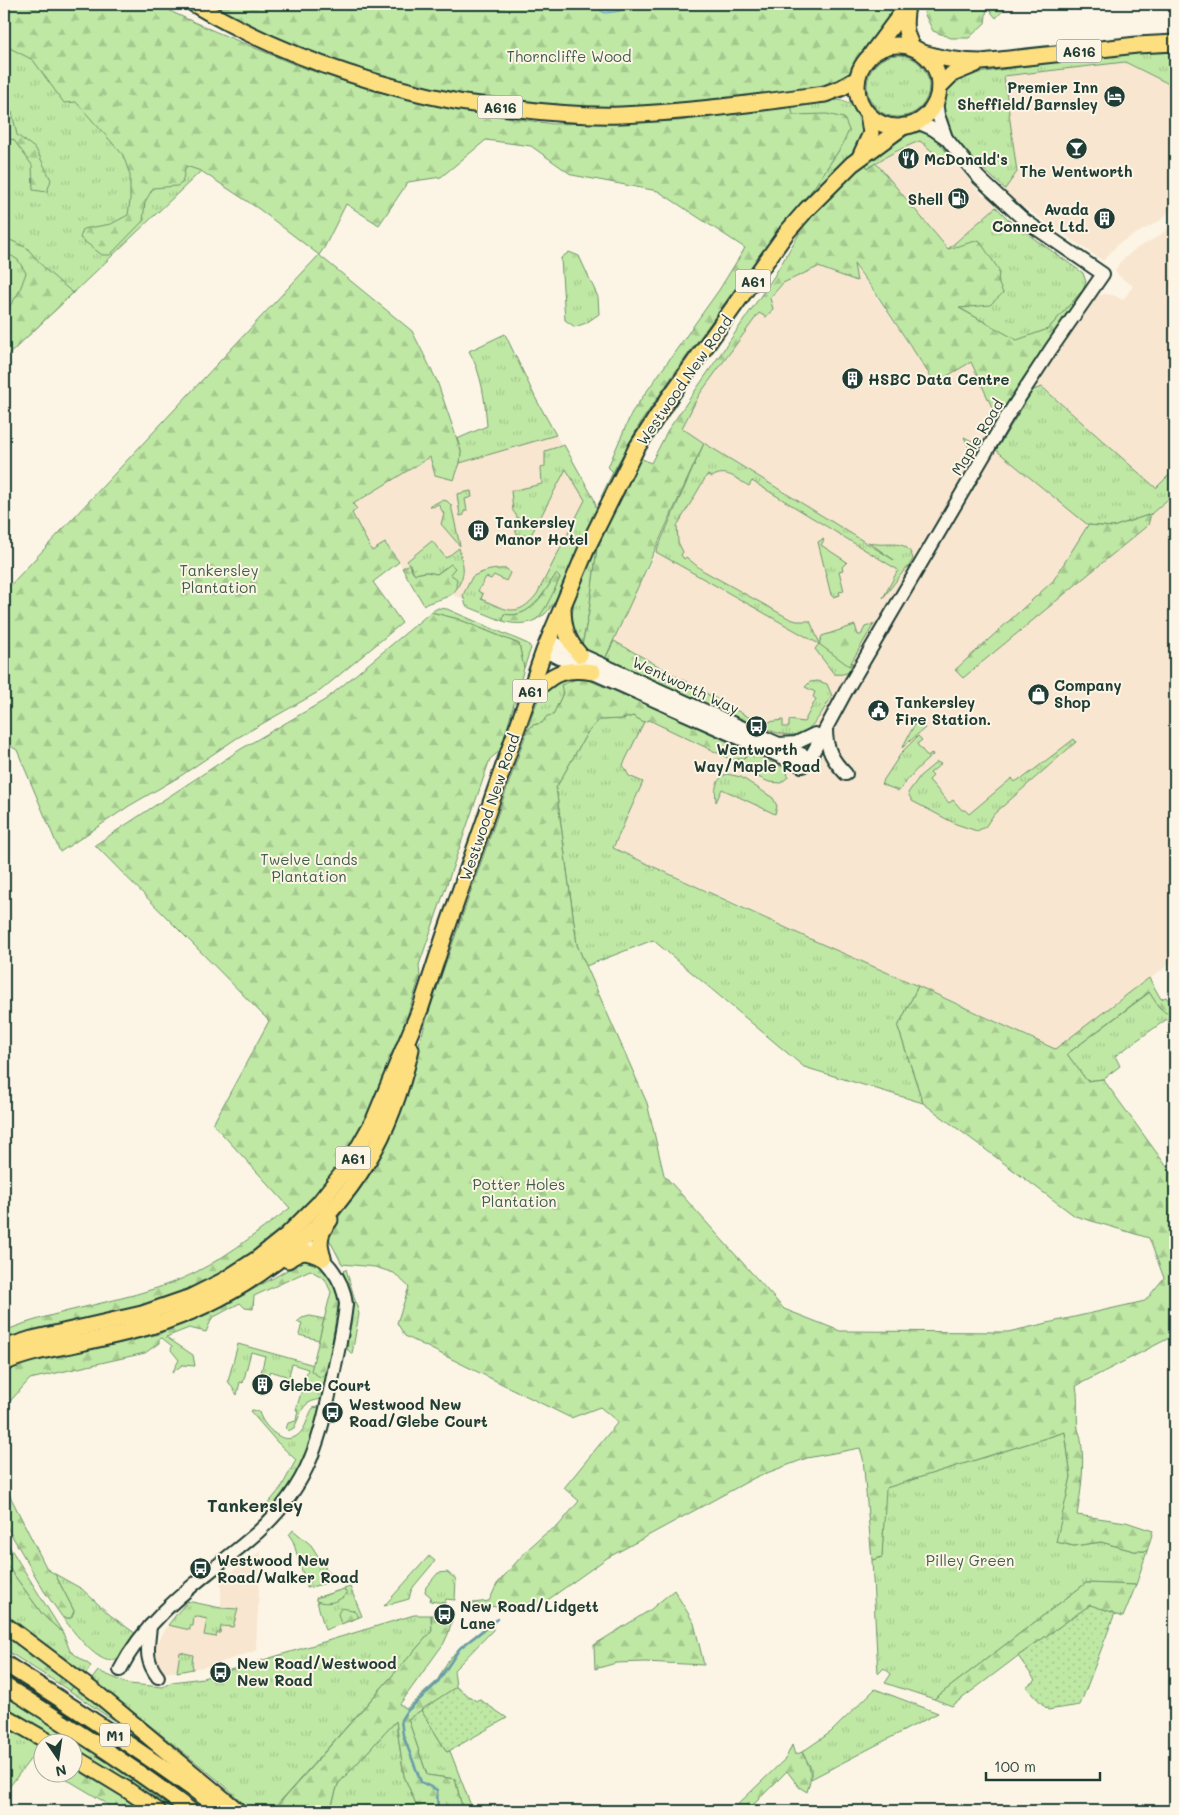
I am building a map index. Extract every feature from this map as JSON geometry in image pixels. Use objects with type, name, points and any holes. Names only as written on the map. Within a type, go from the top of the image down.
[{"type":"highway","name":"A616","points":[[194,4],[266,42],[341,72],[400,89],[461,102],[548,113],[619,115],[715,109],[825,94],[857,79]]},
{"type":"highway","points":[[907,5],[904,26],[907,39],[931,62],[937,74],[937,94],[925,117],[910,124],[884,125],[864,109],[856,87],[857,79],[860,70],[907,5]]},
{"type":"highway","name":"A616","points":[[917,50],[961,62],[982,62],[1137,45],[1175,43]]},
{"type":"highway","points":[[870,56],[879,49],[890,45],[901,45],[917,50]]},
{"type":"highway","name":"A616","points":[[937,94],[952,74],[982,62]]},
{"type":"highway","name":"A616","points":[[825,94],[849,98],[864,109]]},
{"type":"highway","name":"Westwood New Road","points":[[860,157],[871,133],[864,109]]},
{"type":"highway","name":"Westwood New Road","points":[[4,1363],[37,1352],[121,1334],[170,1320],[198,1308],[242,1277],[300,1224],[336,1183],[360,1146],[387,1090],[421,1007],[546,646],[587,548],[636,449],[788,232],[825,190],[860,157],[910,124]]},
{"type":"highway","points":[[562,606],[565,631],[570,643],[580,655]]},
{"type":"highway","points":[[527,697],[548,679],[562,671],[578,670],[593,672]]},
{"type":"highway","name":"Westwood New Road","points":[[302,1240],[335,1204],[369,1159],[394,1107],[404,1081],[421,1007]]},
{"type":"highway","points":[[323,1258],[319,1239],[324,1227],[344,1204],[350,1185]]},
{"type":"highway","points":[[242,1277],[294,1238],[302,1240],[300,1224]]},
{"type":"highway","points":[[242,1277],[271,1273],[295,1255],[303,1252],[309,1252],[323,1258]]},
{"type":"highway","name":"Westwood New Road","points":[[4,1348],[32,1339],[118,1321],[150,1312],[242,1277]]},
{"type":"highway","points":[[4,1624],[100,1696],[238,1811]]},
{"type":"highway","name":"M1","points":[[4,1663],[162,1765],[224,1811]]},
{"type":"highway","name":"M1","points":[[4,1685],[81,1733],[190,1811]]},
{"type":"highway","points":[[4,1716],[32,1732]]},
{"type":"highway","points":[[82,1762],[158,1811]]},
{"type":"street","name":"Maple Road","points":[[937,94],[938,115],[946,138]]},
{"type":"street","name":"Maple Road","points":[[805,760],[824,735],[826,725],[1006,418],[1103,274],[1024,220],[979,178],[946,138],[933,129],[910,124]]},
{"type":"street","name":"Wentworth Way","points":[[546,646],[580,655],[776,744],[805,760]]},
{"type":"street","name":"Wentworth Way","points":[[546,646],[593,672],[805,760]]},
{"type":"street","name":"Maple Road","points":[[805,760],[815,734],[826,725]]},
{"type":"street","points":[[826,725],[827,745],[830,753],[833,760],[846,774]]},
{"type":"street","points":[[776,744],[796,742],[815,734]]},
{"type":"street","points":[[120,1670],[129,1654],[150,1626],[196,1582],[275,1515],[300,1483],[310,1464],[325,1418],[346,1304],[340,1280],[323,1258],[302,1240]]},
{"type":"street","points":[[150,1626],[148,1659],[158,1677]]},
{"type":"shaded area","points":[[1125,62],[1175,87],[1175,205],[1161,220],[1118,244],[1103,261],[1015,201],[996,207],[948,249],[876,163],[865,164],[925,134],[950,157],[983,196],[1005,189],[1017,172],[1004,76]]},
{"type":"shaded area","points":[[1175,223],[1175,960],[1056,1049],[808,938],[561,824],[599,698],[606,644],[651,563],[704,443],[682,428],[699,395],[783,283],[818,267],[857,281],[853,263],[936,383],[971,362],[998,420],[1089,296],[1094,301],[1097,296],[1104,294],[1113,295],[1123,300],[1133,286],[1115,271],[1120,262],[1134,250],[1159,236]]},
{"type":"shaded area","points":[[556,435],[597,506],[544,593],[514,616],[450,594],[434,598],[424,605],[399,562],[386,544],[372,552],[352,513],[357,509],[353,504],[430,457],[454,480],[460,463]]},
{"type":"shaded area","points":[[261,1551],[256,1647],[258,1650],[210,1666],[165,1673],[158,1670],[153,1665],[153,1650],[168,1625],[184,1605],[189,1601],[221,1608],[221,1579]]},
{"type":"green space","points":[[4,4],[201,171],[4,359]]},
{"type":"green space","points":[[4,4],[159,4],[207,28],[303,68],[380,92],[450,109],[553,124],[678,121],[791,105],[793,115],[827,114],[844,118],[849,130],[843,144],[815,186],[760,254],[673,375],[641,422],[613,472],[608,467],[632,412],[719,290],[745,248],[658,191],[572,175],[531,146],[486,140],[441,177],[408,182],[379,225],[346,204],[319,255],[259,209],[201,171],[186,166],[182,183],[177,186],[153,188],[145,202],[143,221],[110,255],[102,255],[80,238],[83,229],[111,224],[128,215],[130,175],[123,155],[76,102],[64,103],[33,60],[4,45]]},
{"type":"green space","name":"Thorncliffe Wood","points":[[206,4],[897,4],[887,23],[855,63],[849,74],[840,83],[741,99],[663,106],[578,109],[520,104],[442,92],[384,78],[319,58],[243,24]]},
{"type":"green space","points":[[927,4],[1009,4],[996,18],[987,7],[985,23],[969,38],[951,38],[933,31],[924,13]]},
{"type":"green space","points":[[1175,50],[1175,87],[1125,62],[1004,76],[1017,172],[1005,189],[968,155],[947,129],[943,100],[950,84],[978,73],[1078,59]]},
{"type":"green space","points":[[898,55],[910,57],[920,64],[927,74],[929,86],[927,98],[920,108],[910,115],[898,117],[886,115],[876,108],[869,98],[867,86],[869,74],[876,64],[886,57]]},
{"type":"green space","points":[[839,100],[853,106],[861,113],[865,123],[862,138],[847,159],[801,206],[603,498],[601,497],[641,422],[760,254],[815,186],[843,144],[792,115],[791,105]]},
{"type":"green space","points":[[4,108],[12,112],[17,135],[36,149],[51,180],[47,192],[33,190],[32,165],[13,139],[4,143]]},
{"type":"green space","points":[[919,132],[929,135],[939,143],[947,152],[952,162],[940,158],[920,141],[893,153],[868,168],[865,164],[911,133]]},
{"type":"green space","points":[[876,163],[948,249],[979,240],[999,270],[998,282],[1003,293],[990,305],[959,308],[1017,340],[1048,329],[1083,290],[998,420],[971,362],[935,383],[877,295],[854,264],[857,281],[818,267],[783,283],[770,298],[773,309],[766,317],[759,313],[699,395],[682,428],[704,443],[604,661],[580,655],[589,612],[597,548],[640,458],[651,463],[668,430],[773,278],[810,215],[865,164],[868,168]]},
{"type":"green space","points":[[996,207],[1012,223],[1083,273],[1086,282],[1083,290],[1048,329],[1017,341],[958,307],[998,282],[999,270],[948,249]]},
{"type":"green space","points":[[4,237],[27,248],[47,271],[73,293],[4,359],[4,315],[19,292],[26,273],[18,260],[4,251]]},
{"type":"green space","points":[[569,252],[579,256],[598,297],[599,314],[586,323],[575,327],[565,320],[561,258]]},
{"type":"green space","name":"Tankersley Plantation","points":[[319,255],[412,331],[437,381],[461,451],[460,463],[454,480],[435,475],[430,457],[353,504],[357,509],[352,513],[372,551],[385,543],[399,562],[373,582],[402,623],[320,691],[237,738],[60,852],[17,750],[4,742],[4,592]]},
{"type":"green space","points":[[505,334],[536,399],[556,435],[460,463],[461,451],[457,439],[487,426],[480,378],[469,351]]},
{"type":"green space","points":[[1042,387],[1156,488],[1175,469],[1175,493],[1151,514],[1113,527],[1088,525],[996,450],[1033,390]]},
{"type":"green space","points":[[964,437],[974,442],[977,438],[983,441],[973,457]]},
{"type":"green space","points":[[704,443],[894,560],[868,542],[901,545],[910,552],[913,559],[908,568],[906,568],[883,598],[898,570],[752,481],[749,486],[726,474],[712,477],[707,475],[677,526],[678,542],[684,559],[686,557],[702,570],[790,619],[810,621],[820,644],[850,666],[852,662],[853,667],[847,673],[834,674],[815,649],[819,644],[656,552]]},
{"type":"green space","points":[[564,445],[594,499],[597,511],[554,603],[545,614],[535,620],[560,578],[556,574],[541,597],[529,609],[513,615],[504,614],[503,621],[466,606],[463,595],[472,577],[494,570],[507,569],[510,573],[506,581],[494,575],[491,579],[486,577],[478,591],[483,594],[481,599],[511,610],[523,607],[537,594],[585,500],[566,469],[531,535],[519,535],[516,533],[519,522],[513,511],[511,491],[542,484],[541,468],[545,466],[545,451]]},
{"type":"green space","points":[[471,491],[472,497],[465,499],[467,511],[464,511],[464,515],[460,516],[457,494]]},
{"type":"green space","points":[[442,500],[447,501],[451,505],[460,546],[441,524],[444,514],[438,504],[433,507],[430,506]]},
{"type":"green space","points":[[1151,514],[1148,525],[963,678],[955,670],[1053,581],[1088,525],[1113,527]]},
{"type":"green space","points":[[823,539],[821,545],[847,562],[842,567],[843,570],[839,571],[844,591],[839,592],[840,595],[833,597],[818,542]]},
{"type":"green space","points":[[432,541],[446,558],[459,548],[463,573],[457,588],[446,567],[437,574],[426,572],[415,574],[407,561]]},
{"type":"green space","points":[[597,548],[589,612],[582,645],[574,631],[572,616],[574,605],[571,604]]},
{"type":"green space","points":[[410,564],[411,570],[415,574],[426,572],[437,574],[451,564],[455,568],[450,574],[457,579],[457,588],[447,597],[424,605],[402,568]]},
{"type":"green space","points":[[556,574],[560,578],[542,613],[535,620],[523,623],[503,621],[504,614],[513,615],[529,609],[541,597]]},
{"type":"green space","points":[[438,608],[447,609],[528,644],[531,648],[524,668],[519,644],[458,619],[431,612]]},
{"type":"green space","name":"Twelve Lands Plantation","points":[[431,612],[458,619],[519,644],[524,668],[501,750],[490,759],[419,965],[420,977],[380,1099],[334,1180],[297,1216],[230,1269],[175,1297],[129,1309],[115,1315],[4,1340],[4,1331],[25,1323],[157,1288],[179,1280],[209,1265],[237,1247],[290,1208],[213,1124],[269,1021],[95,845],[241,749],[325,700]]},
{"type":"green space","points":[[874,624],[849,666],[819,644],[822,636],[855,625],[858,635],[861,635],[865,627]]},
{"type":"green space","points":[[614,641],[759,723],[753,728],[604,661]]},
{"type":"green space","points":[[581,677],[563,693],[553,716],[542,723],[533,725],[527,731],[537,702],[551,684],[559,679]]},
{"type":"green space","name":"Potter Holes Plantation","points":[[581,677],[655,708],[750,752],[744,758],[732,760],[649,720],[644,722],[633,716],[622,719],[599,720],[587,733],[556,788],[577,945],[647,1103],[664,1175],[784,1309],[840,1331],[1008,1332],[1145,1301],[1164,1278],[1149,1238],[1075,1216],[923,1103],[898,1027],[918,986],[1055,1049],[1149,978],[1161,999],[1166,997],[1173,1006],[1171,1011],[1166,1013],[1159,1007],[1149,992],[1067,1054],[1087,1081],[1103,1079],[1175,1178],[1175,1335],[1076,1386],[1077,1423],[1083,1459],[1077,1515],[1126,1522],[1153,1531],[1147,1551],[1134,1551],[1101,1542],[1074,1546],[1056,1542],[1071,1477],[1065,1432],[886,1488],[882,1557],[872,1560],[863,1458],[860,1448],[807,1458],[756,1477],[607,1558],[542,1604],[528,1609],[516,1610],[465,1604],[489,1601],[497,1584],[528,1549],[559,1525],[579,1501],[564,1488],[618,1422],[600,1407],[571,1418],[405,1336],[397,1323],[409,1287],[394,1273],[375,1267],[342,1264],[327,1235],[372,1167],[405,1090],[430,1008],[527,731],[533,725],[542,723],[547,716],[553,715],[563,693],[561,685]]},
{"type":"green space","points":[[818,681],[827,684],[832,696],[818,718],[804,732],[796,735],[786,735],[760,726],[761,723],[783,720],[783,727],[789,727],[789,720],[804,722],[816,699],[813,697],[815,692],[805,687],[810,682]]},
{"type":"green space","points":[[633,716],[644,722],[623,765],[629,776],[643,782],[613,848],[808,938],[918,986],[898,1027],[923,1103],[804,1067],[653,940],[586,966],[577,945],[556,788],[587,733],[599,720],[622,719]]},
{"type":"green space","points":[[917,720],[925,728],[902,748]]},
{"type":"green space","points":[[918,736],[922,740],[917,744],[928,757],[932,753],[933,755],[914,772],[899,791],[881,784],[902,752]]},
{"type":"green space","points":[[1074,739],[1076,742],[994,814],[985,827],[977,831],[956,824],[912,801],[908,793],[920,776],[937,762],[941,764],[930,773],[933,776],[929,780],[949,803],[953,800],[962,810],[969,814],[1012,778],[1015,782],[1022,779]]},
{"type":"green space","points":[[750,752],[785,768],[788,777],[781,783],[769,782],[732,760],[744,758]]},
{"type":"green space","points":[[727,774],[741,777],[773,798],[777,806],[775,814],[722,789],[716,802],[718,782]]},
{"type":"green space","points":[[1150,992],[1159,1007],[1171,1011],[1173,1006],[1174,1014],[1115,1056],[1120,1066],[1103,1079],[1087,1081],[1067,1054]]},
{"type":"green space","points":[[308,1258],[315,1260],[333,1279],[339,1300],[327,1373],[320,1377],[311,1371],[331,1292],[325,1279],[310,1270],[254,1296],[253,1309],[245,1308],[240,1303],[212,1318],[206,1332],[189,1328],[166,1337],[193,1355],[195,1366],[182,1365],[172,1373],[179,1360],[171,1350],[172,1346],[162,1338],[159,1339],[159,1343],[145,1353],[30,1379],[4,1408],[4,1372],[31,1361],[160,1334],[182,1321],[234,1300]]},
{"type":"green space","points":[[346,1269],[359,1314],[352,1354],[347,1349],[348,1341],[346,1340],[350,1299],[342,1273]]},
{"type":"green space","points":[[310,1316],[324,1319],[319,1340],[299,1335],[302,1323],[297,1322],[302,1318]]},
{"type":"green space","points":[[238,1344],[314,1365],[320,1377],[327,1373],[322,1399],[315,1400],[306,1405],[294,1428],[288,1431],[286,1429],[288,1423],[296,1421],[298,1410],[296,1410],[308,1369],[292,1364],[289,1384],[285,1379],[286,1376],[270,1371],[268,1375],[261,1373],[265,1356],[251,1352],[243,1383],[240,1382],[237,1395],[228,1381]]},
{"type":"green space","points":[[313,1408],[320,1408],[309,1451],[286,1494],[263,1519],[261,1518],[265,1514],[262,1511],[281,1488],[296,1460],[277,1442],[250,1411],[259,1412],[270,1430],[282,1438],[289,1439],[301,1432]]},
{"type":"green space","name":"Pilley Green","points":[[1065,1432],[1071,1477],[1057,1542],[1074,1546],[1101,1542],[1134,1551],[1147,1551],[1136,1585],[1086,1583],[934,1699],[885,1683],[891,1674],[884,1668],[878,1674],[872,1560],[882,1557],[885,1488]]},
{"type":"green space","points":[[4,1487],[47,1569],[55,1574],[74,1611],[71,1618],[63,1618],[44,1591],[4,1522]]},
{"type":"green space","points":[[293,1530],[311,1545],[334,1581],[307,1588],[293,1541],[289,1535]]},
{"type":"green space","points":[[4,1538],[63,1633],[43,1615],[4,1561]]},
{"type":"green space","points":[[429,1556],[435,1561],[414,1586],[409,1599],[384,1606]]},
{"type":"green space","points":[[4,1561],[43,1615],[63,1633],[70,1651],[91,1666],[86,1674],[4,1614]]},
{"type":"green space","points":[[447,1572],[456,1579],[455,1600],[446,1599],[445,1603],[430,1601],[431,1597],[425,1592],[426,1587],[438,1573]]},
{"type":"green space","points":[[55,1574],[82,1589],[110,1615],[136,1634],[119,1657],[109,1661],[102,1658],[87,1646],[63,1618],[71,1618],[74,1611]]},
{"type":"green space","points":[[1086,1583],[1136,1585],[1123,1617],[1090,1605],[952,1706],[934,1699]]},
{"type":"green space","points":[[350,1587],[362,1616],[325,1630],[316,1598]]},
{"type":"green space","points":[[344,1589],[347,1594],[336,1601],[325,1603],[316,1601],[316,1598]]},
{"type":"green space","points":[[674,1590],[694,1623],[704,1665],[645,1662],[616,1663],[595,1669],[594,1645],[650,1610]]},
{"type":"green space","points":[[187,1601],[221,1608],[238,1609],[233,1627],[221,1626],[220,1633],[217,1633],[216,1637],[204,1635],[207,1619],[194,1616],[193,1626],[190,1626],[190,1630],[168,1625]]},
{"type":"green space","points":[[1090,1605],[1115,1613],[1080,1705],[1048,1710],[1026,1687],[1035,1680],[1018,1656]]},
{"type":"green space","points":[[341,1608],[353,1610],[359,1617],[341,1624],[338,1614]]},
{"type":"green space","points":[[414,1615],[431,1615],[432,1631],[276,1806],[289,1811],[251,1811],[224,1785],[92,1679],[98,1671],[129,1684],[163,1687],[172,1682],[203,1678]]},
{"type":"green space","points":[[431,1615],[453,1617],[444,1643],[400,1704],[406,1709],[437,1681],[448,1661],[459,1648],[493,1621],[493,1630],[454,1670],[456,1687],[408,1719],[427,1775],[455,1779],[463,1811],[419,1811],[404,1776],[396,1721],[338,1784],[330,1811],[289,1811],[276,1807],[432,1631]]},
{"type":"green space","points":[[4,1629],[134,1730],[132,1733],[70,1691],[74,1685],[4,1635]]},
{"type":"green space","points":[[4,1635],[74,1685],[70,1691],[4,1649]]},
{"type":"green space","points":[[180,1652],[193,1655],[193,1669],[177,1672]]},
{"type":"green space","points":[[456,1687],[476,1701],[479,1699],[507,1718],[447,1752],[421,1710]]},
{"type":"green space","points":[[875,1689],[938,1713],[811,1779],[811,1768],[802,1752],[831,1732]]},
{"type":"green space","points":[[4,1695],[61,1732],[44,1732],[4,1709]]},
{"type":"green space","points":[[421,1710],[447,1752],[450,1751],[473,1811],[463,1811],[455,1779],[427,1775],[408,1719]]},
{"type":"green space","points":[[396,1721],[404,1776],[419,1811],[330,1811],[338,1784]]},
{"type":"green space","points":[[4,1724],[32,1740],[32,1757],[4,1794]]},
{"type":"green space","points":[[792,1745],[795,1755],[802,1752],[809,1767],[810,1780],[807,1792],[799,1787],[787,1771],[747,1811],[731,1811],[786,1758]]},
{"type":"green space","points":[[82,1746],[176,1811],[168,1811],[82,1755]]},
{"type":"green space","points":[[82,1771],[146,1811],[115,1811],[103,1801],[71,1782],[82,1782]]},
{"type":"water","points":[[592,4],[630,4],[622,10],[604,13]]},
{"type":"waterway","points":[[438,1811],[437,1790],[421,1782],[403,1735],[401,1720],[406,1712],[437,1683],[460,1648],[498,1619]]},
{"type":"place","name":"Premier Inn Sheffield/Barnsley","points":[[1114,96]]},
{"type":"place","name":"The Wentworth","points":[[1076,148]]},
{"type":"place","name":"McDonald's","points":[[908,159]]},
{"type":"place","name":"Shell","points":[[959,199]]},
{"type":"place","name":"Avada Connect Ltd.","points":[[1105,218]]},
{"type":"place","name":"HSBC Data Centre","points":[[852,379]]},
{"type":"place","name":"Tankersley Manor Hotel","points":[[479,531]]},
{"type":"place","name":"Company Shop","points":[[1038,694]]},
{"type":"place","name":"Tankersley Fire Station.","points":[[879,711]]},
{"type":"place","name":"Wentworth Way/Maple Road","points":[[757,726]]},
{"type":"place","name":"Glebe Court","points":[[263,1385]]},
{"type":"place","name":"Westwood New Road/Glebe Court","points":[[333,1413]]},
{"type":"place","name":"Westwood New Road/Walker Road","points":[[201,1569]]},
{"type":"place","name":"New Road/Lidgett Lane","points":[[444,1615]]},
{"type":"place","name":"New Road/Westwood New Road","points":[[221,1672]]},
{"type":"district","name":"Tankersley","points":[[255,1505]]}]
